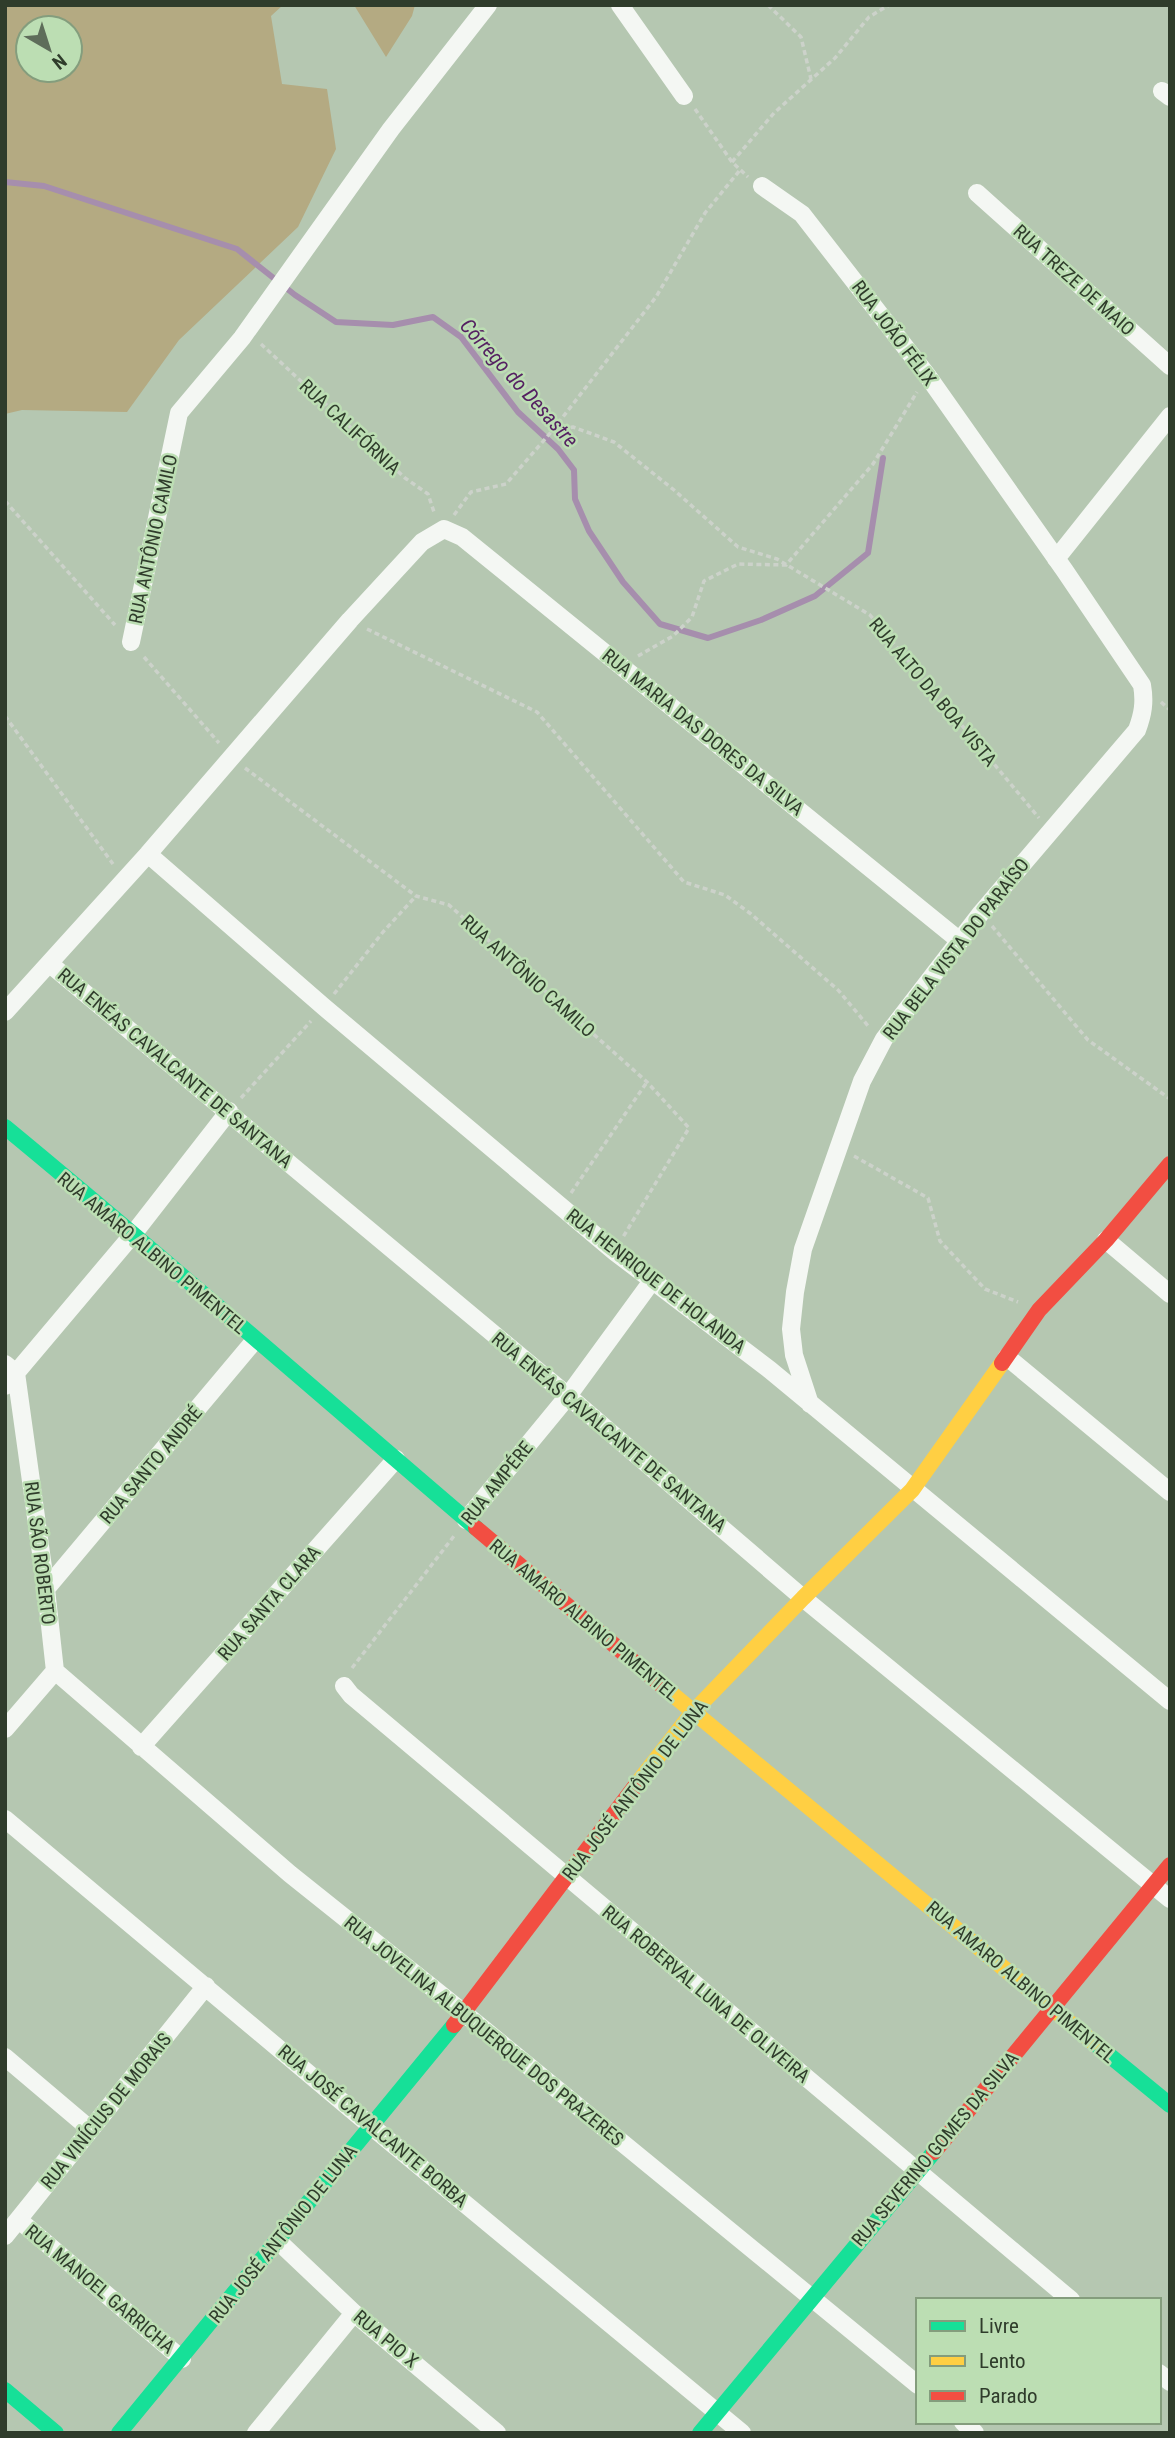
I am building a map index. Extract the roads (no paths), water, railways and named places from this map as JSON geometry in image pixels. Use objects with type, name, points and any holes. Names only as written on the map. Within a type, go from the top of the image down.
[{"type":"street","name":"RUA ANTÔNIO CAMILO","points":[[131,642],[179,413],[247,331],[391,130],[488,5]]},
{"type":"street","points":[[620,5],[684,96]]},
{"type":"street","name":"RUA JOÃO FÉLIX","points":[[762,186],[802,214],[927,375],[1142,685]]},
{"type":"street","name":"RUA TREZE DE MAIO","points":[[977,193],[1170,366]]},
{"type":"street","points":[[1056,559],[1170,416]]},
{"type":"street","name":"RUA MARIA DAS DORES DA SILVA","points":[[148,854],[350,620],[422,542],[444,529],[462,537],[960,941]]},
{"type":"street","name":"RUA BELA VISTA DO PARAÍSO","points":[[810,1404],[794,1355],[791,1329],[794,1292],[803,1249],[862,1081],[884,1039],[981,913],[1137,730],[1143,713],[1142,685]]},
{"type":"street","points":[[5,1012],[148,854]]},
{"type":"street","name":"RUA HENRIQUE DE HOLANDA","points":[[148,854],[614,1252],[770,1370],[1170,1701]]},
{"type":"street","name":"RUA ENÉAS CAVALCANTE DE SANTANA","points":[[50,964],[568,1396],[803,1598],[1170,1899]]},
{"type":"street","points":[[9,1374],[134,1233],[229,1111]]},
{"type":"street","name":"RUA AMARO ALBINO PIMENTEL","points":[[5,1127],[134,1233],[255,1340],[693,1712],[1170,2105]]},
{"type":"street","name":"RUA JOSÉ ANTÔNIO DE LUNA","points":[[119,2433],[464,2013],[566,1875],[693,1712],[912,1490],[1039,1310],[1106,1240],[1170,1164]]},
{"type":"street","points":[[1106,1240],[1170,1294]]},
{"type":"street","name":"RUA AMPÉRE","points":[[466,1520],[568,1396],[652,1281]]},
{"type":"street","name":"RUA SANTO ANDRÉ","points":[[46,1589],[255,1340]]},
{"type":"street","points":[[1007,1357],[1170,1492]]},
{"type":"street","name":"RUA SÃO ROBERTO","points":[[9,1374],[46,1589],[55,1671]]},
{"type":"street","name":"RUA SANTA CLARA","points":[[141,1747],[396,1459]]},
{"type":"street","points":[[5,1729],[55,1671]]},
{"type":"street","name":"RUA JOVELINA ALBUQUERQUE DOS PRAZERES","points":[[55,1671],[290,1874],[916,2383]]},
{"type":"street","name":"RUA ROBERVAL LUNA DE OLIVEIRA","points":[[344,1686],[351,1695],[1069,2298]]},
{"type":"street","name":"RUA JOSÉ CAVALCANTE BORBA","points":[[5,1819],[742,2433]]},
{"type":"street","name":"RUA SEVERINO GOMES DA SILVA","points":[[700,2433],[1170,1865]]},
{"type":"street","name":"RUA VINÍCIUS DE MORAIS","points":[[5,2236],[206,1986]]},
{"type":"street","points":[[5,2057],[90,2129]]},
{"type":"street","name":"RUA MANOEL GARRICHA","points":[[19,2220],[182,2359]]},
{"type":"street","name":"RUA PIO X","points":[[278,2241],[354,2313],[494,2432]]},
{"type":"street","points":[[256,2433],[354,2313]]},
{"type":"street","points":[[5,2390],[56,2433]]},
{"type":"waterway","name":"Córrego do Desastre","points":[[5,182],[44,186],[237,249],[295,295],[336,322],[393,325],[433,317],[461,337],[518,412],[558,449],[574,470],[575,499],[589,531],[623,582],[660,624],[708,638],[761,620],[815,596],[868,553],[883,458]]}]
